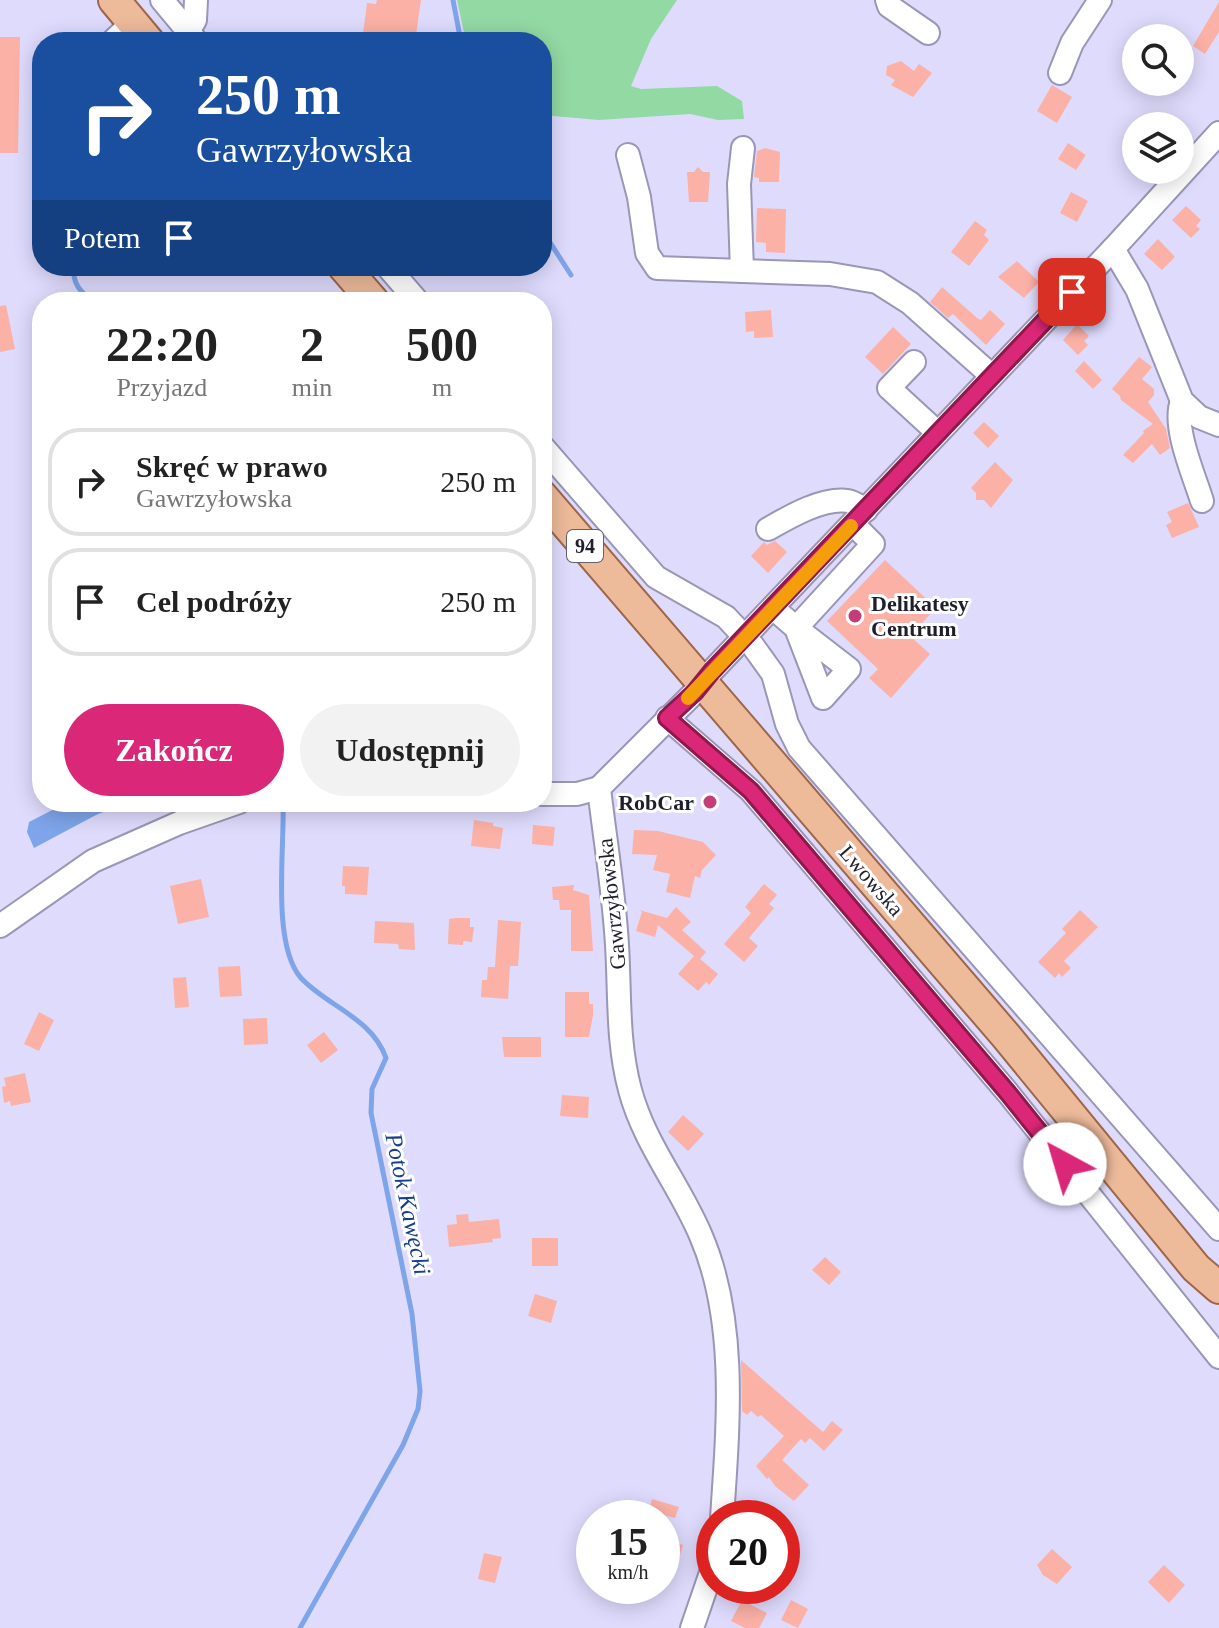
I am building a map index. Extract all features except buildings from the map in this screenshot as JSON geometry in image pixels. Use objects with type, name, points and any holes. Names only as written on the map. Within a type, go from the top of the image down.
[{"type":"main road","points":[[352,276],[365,292]]},
{"type":"main road","name":"Lwowska","points":[[552,508],[1006,1036],[1193,1264],[1219,1288]]},
{"type":"main road","name":"Lwowska","points":[[1193,1264],[1219,1307]]},
{"type":"street","points":[[162,0],[189,32]]},
{"type":"street","points":[[194,32],[196,0]]},
{"type":"street","points":[[887,0],[889,6],[928,33]]},
{"type":"street","points":[[1060,73],[1072,43],[1100,0]]},
{"type":"street","points":[[552,794],[577,794],[599,788],[703,683],[1219,133]]},
{"type":"street","points":[[742,271],[739,184],[743,148]]},
{"type":"street","points":[[628,155],[639,197],[647,253],[657,268],[830,274],[877,282],[910,303],[992,376]]},
{"type":"street","points":[[1113,249],[1137,289],[1182,401],[1199,417],[1219,425]]},
{"type":"street","points":[[396,276],[409,292]]},
{"type":"street","points":[[914,362],[889,388],[938,433]]},
{"type":"street","points":[[1182,401],[1180,426],[1202,501]]},
{"type":"street","points":[[552,457],[656,577],[726,617],[745,637],[773,674],[787,724],[799,748],[1219,1229]]},
{"type":"street","points":[[768,529],[798,511],[848,501],[873,544],[796,628],[773,608]]},
{"type":"street","points":[[667,718],[751,791],[1008,1093],[1219,1357]]},
{"type":"street","name":"Gawrzyłowska","points":[[599,788],[616,927],[621,1038],[630,1092],[648,1137],[701,1235],[723,1308],[726,1373],[722,1500]]},
{"type":"street","points":[[0,926],[93,861],[210,812]]},
{"type":"street","points":[[1006,1036],[1033,1014]]},
{"type":"street","points":[[1158,1281],[1193,1264]]},
{"type":"street","points":[[692,1628],[700,1604]]},
{"type":"green space","points":[[457,0],[677,0],[651,39],[631,86],[641,89],[717,86],[742,101],[744,119],[718,120],[690,114],[599,120],[552,116],[552,32],[464,32]]},
{"type":"water","points":[[48,812],[103,812],[34,848],[27,832],[29,822]]},
{"type":"waterway","points":[[453,0],[459,32]]},
{"type":"waterway","points":[[552,246],[571,275]]},
{"type":"waterway","name":"Potok Kawęcki","points":[[74,276],[82,292]]},
{"type":"waterway","name":"Potok Kawęcki","points":[[283,812],[283,919],[292,963],[312,988],[360,1022],[379,1044],[386,1058],[372,1089],[371,1113],[412,1314],[420,1391],[418,1409],[403,1445],[300,1628]]},
{"type":"slow traffic","points":[[688,698],[851,526]]},
{"type":"place","name":"Delikatesy Centrum","points":[[855,616]]},
{"type":"place","name":"RobCar","points":[[710,802]]},
{"type":"route","points":[[1065,1164],[751,791],[667,718],[1072,292]]}]
